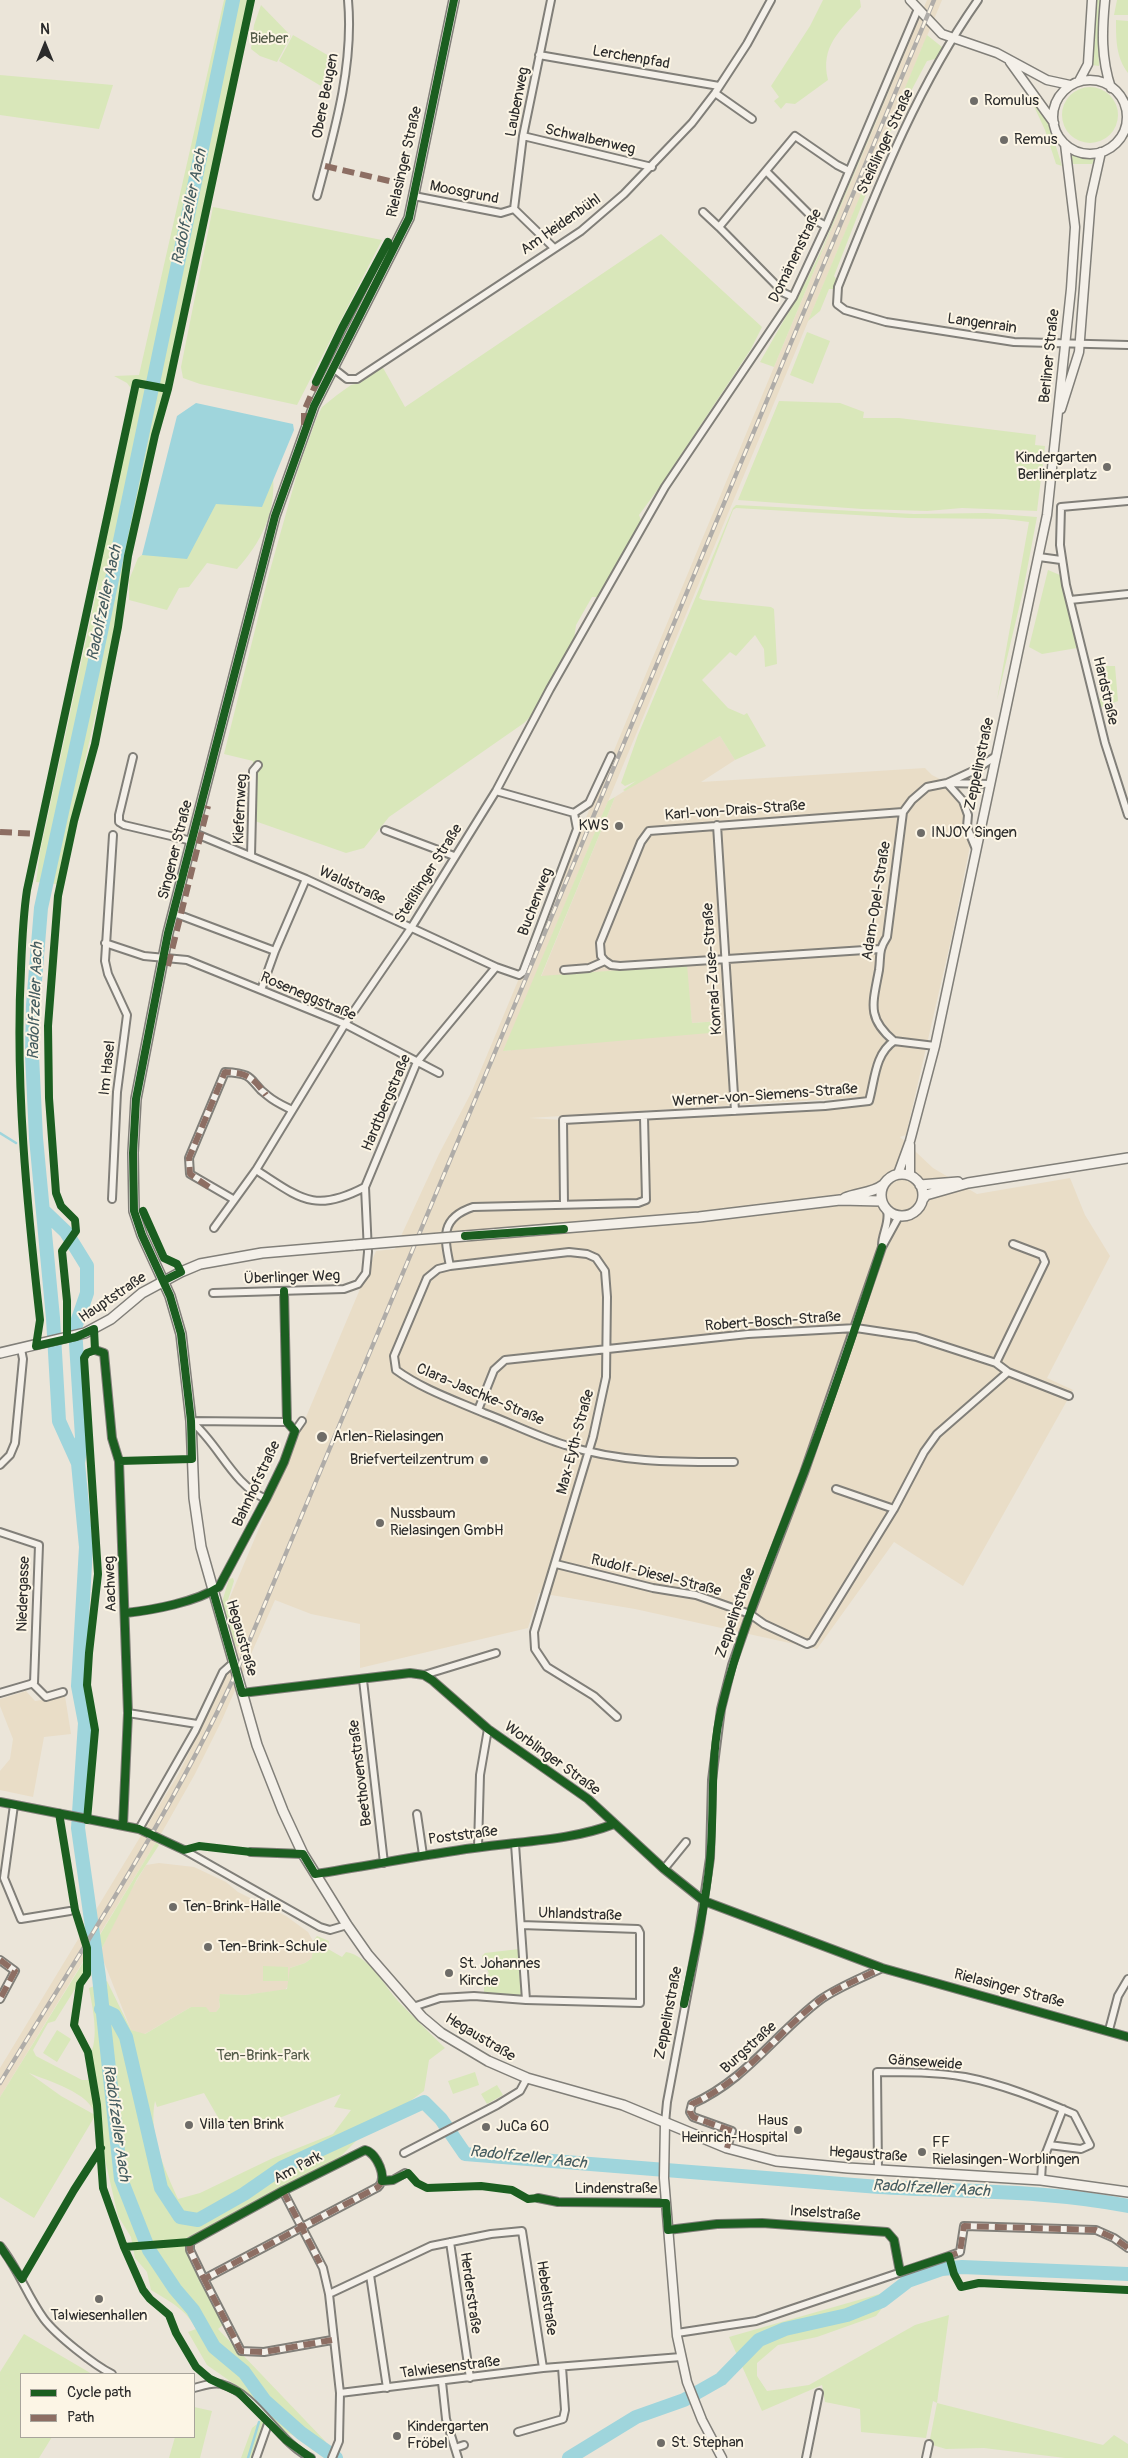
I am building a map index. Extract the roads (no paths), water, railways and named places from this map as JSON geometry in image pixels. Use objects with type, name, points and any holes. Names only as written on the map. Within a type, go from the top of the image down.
[{"type":"main road","name":"Rielasinger Straße","points":[[304,430],[332,368],[409,218],[454,0]]},
{"type":"main road","name":"Singener Straße","points":[[163,1281],[142,1235],[134,1211],[132,1194],[136,1099],[162,959],[275,516],[304,430]]},
{"type":"main road","points":[[883,1185],[881,1201],[888,1211],[899,1216],[914,1212],[926,1195],[968,1183],[1128,1158]]},
{"type":"main road","points":[[840,1200],[857,1193],[872,1191],[883,1185],[892,1176],[898,1174],[910,1176],[920,1184],[968,1183]]},
{"type":"main road","points":[[920,1184],[923,1199]]},
{"type":"main road","name":"Hauptstraße","points":[[0,1353],[76,1337],[94,1329],[142,1293],[163,1281],[187,1269],[216,1260],[298,1250],[718,1215],[840,1200]]},
{"type":"main road","points":[[840,1200],[881,1201]]},
{"type":"main road","name":"Hegaustraße","points":[[163,1281],[182,1334],[190,1421],[194,1498],[202,1547],[233,1663],[260,1753],[283,1811],[303,1854],[315,1874],[368,1955],[413,2007],[441,2033],[488,2061],[527,2078],[623,2105],[727,2148],[776,2161],[878,2170],[1041,2180],[1128,2192]]},
{"type":"street","name":"Obere Beugen","points":[[317,196],[343,86],[350,33],[348,0]]},
{"type":"street","name":"Laubenweg","points":[[514,209],[523,136],[551,0]]},
{"type":"street","name":"Am Heidenbühl","points":[[332,368],[347,379],[357,379],[600,216],[652,167],[692,123],[715,93],[747,44],[771,0]]},
{"type":"street","points":[[910,0],[935,29],[951,38],[998,53],[1009,61],[1047,80],[1070,85]]},
{"type":"street","name":"Steißlinger Straße","points":[[837,304],[838,287],[898,138],[951,38],[978,0]]},
{"type":"street","points":[[1079,81],[1088,64],[1092,0]]},
{"type":"street","points":[[1105,0],[1102,30],[1104,66],[1111,88]]},
{"type":"street","name":"Domänenstraße","points":[[646,521],[665,487],[792,297],[826,226],[918,9]]},
{"type":"street","name":"Lerchenpfad","points":[[539,55],[719,86]]},
{"type":"street","points":[[1009,61],[1054,123]]},
{"type":"street","points":[[1120,96],[1127,117],[1124,136],[1112,147],[1101,152],[1082,153],[1065,144],[1056,131],[1054,110],[1059,99],[1070,85],[1079,81],[1095,81],[1111,88],[1128,101]]},
{"type":"street","points":[[715,93],[752,119]]},
{"type":"street","name":"Schwalbenweg","points":[[523,136],[652,167]]},
{"type":"street","points":[[719,227],[767,172],[795,136],[836,165],[849,171]]},
{"type":"street","name":"Berliner Straße","points":[[1058,420],[1075,227],[1065,144]]},
{"type":"street","name":"Berliner Straße","points":[[1058,420],[1080,344],[1092,198],[1101,152]]},
{"type":"street","points":[[767,172],[815,220],[826,226]]},
{"type":"street","name":"Moosgrund","points":[[414,196],[501,213],[514,209],[553,247]]},
{"type":"street","points":[[703,212],[784,293],[792,297]]},
{"type":"street","name":"Langenrain","points":[[837,304],[845,310],[906,326],[1014,342],[1128,344]]},
{"type":"street","name":"Zeppelinstraße","points":[[898,1174],[910,1141],[935,1046],[1039,556],[1051,487],[1058,420]]},
{"type":"street","name":"Hardstraße","points":[[1128,501],[1061,507],[1061,560],[1106,748],[1128,815]]},
{"type":"street","name":"Steißlinger Straße","points":[[214,1228],[256,1170],[345,1024],[411,928],[496,791],[550,689],[646,521]]},
{"type":"street","points":[[1039,556],[1061,560]]},
{"type":"street","points":[[1070,600],[1128,594]]},
{"type":"street","points":[[496,791],[574,814],[589,803],[611,756]]},
{"type":"street","points":[[904,812],[927,787],[947,782],[975,770],[996,756]]},
{"type":"street","name":"Waldstraße","points":[[133,758],[119,815],[119,822],[124,825],[193,837],[251,856],[306,878],[496,967]]},
{"type":"street","name":"Kiefernweg","points":[[251,856],[253,771],[258,765]]},
{"type":"street","points":[[947,782],[990,784]]},
{"type":"street","points":[[947,782],[963,801],[968,815],[967,827],[976,849]]},
{"type":"street","name":"Karl-von-Drais-Straße","points":[[605,961],[600,950],[600,943],[646,835],[653,830],[904,812]]},
{"type":"street","name":"Adam-Opel-Straße","points":[[894,1041],[880,1029],[873,1007],[880,966],[880,948],[887,937],[904,812]]},
{"type":"street","name":"Buchenweg","points":[[496,967],[516,975],[523,972],[577,830],[574,814]]},
{"type":"street","name":"Konrad-Zuse-Straße","points":[[717,825],[735,1111]]},
{"type":"street","points":[[384,830],[454,856]]},
{"type":"street","name":"Im Hasel","points":[[112,1199],[117,1092],[127,1015],[108,974],[105,961],[113,835]]},
{"type":"street","points":[[261,990],[275,951],[306,878]]},
{"type":"street","points":[[174,913],[275,951]]},
{"type":"street","points":[[105,943],[144,956],[162,959]]},
{"type":"street","points":[[564,970],[589,968],[605,961],[611,965],[620,966],[880,948]]},
{"type":"street","name":"Roseneggstraße","points":[[162,959],[187,960],[345,1024],[439,1073]]},
{"type":"street","name":"Hardtbergstraße","points":[[366,1273],[368,1252],[365,1187],[416,1062],[496,967]]},
{"type":"street","points":[[894,1041],[935,1046]]},
{"type":"street","name":"Werner-von-Siemens-Straße","points":[[564,1204],[563,1120],[644,1117],[870,1101],[881,1053],[894,1041]]},
{"type":"street","points":[[233,1200],[190,1174],[189,1158],[225,1072],[240,1073],[252,1077],[266,1095],[292,1110]]},
{"type":"street","points":[[450,1266],[444,1237],[447,1229],[453,1218],[462,1211],[473,1207],[638,1203],[646,1200],[644,1117]]},
{"type":"street","name":"Zeppelinstraße","points":[[910,1141],[910,1176]]},
{"type":"street","points":[[256,1170],[295,1194],[316,1202],[334,1201],[365,1187]]},
{"type":"street","name":"Zeppelinstraße","points":[[882,1247],[882,1237],[889,1217],[888,1211]]},
{"type":"street","name":"Zeppelinstraße","points":[[665,2123],[667,2102],[704,1901],[710,1858],[712,1780],[721,1710],[732,1665],[804,1473],[856,1328],[882,1247],[899,1216]]},
{"type":"street","points":[[996,1363],[1045,1262],[1042,1255],[1013,1244]]},
{"type":"street","name":"Max-Eyth-Straße","points":[[450,1266],[569,1252],[587,1254],[596,1258],[605,1271],[607,1297],[606,1377],[588,1451],[556,1564],[534,1632],[535,1650],[547,1667],[594,1696],[617,1716]]},
{"type":"street","name":"Clara-Jaschke-Straße","points":[[450,1266],[438,1269],[427,1278],[394,1356],[396,1370],[421,1385],[564,1445],[637,1461],[734,1462]]},
{"type":"street","name":"Überlinger Weg","points":[[213,1293],[344,1289],[358,1284],[366,1273]]},
{"type":"street","points":[[190,1421],[287,1422],[284,1291]]},
{"type":"street","name":"Robert-Bosch-Straße","points":[[478,1410],[494,1370],[505,1360],[748,1334],[856,1328],[916,1337],[996,1363],[1008,1372],[1069,1396]]},
{"type":"street","points":[[0,1465],[10,1455],[15,1443],[23,1359],[21,1349]]},
{"type":"street","name":"Aachweg","points":[[95,1350],[104,1353],[112,1438],[119,1461],[126,1613],[128,1713],[123,1825]]},
{"type":"street","name":"Rudolf-Diesel-Straße","points":[[556,1564],[653,1588],[696,1595],[750,1614],[807,1644],[812,1642],[894,1510],[937,1434],[1008,1372]]},
{"type":"street","name":"Bahnhofstraße","points":[[190,1421],[202,1430],[252,1493],[266,1499]]},
{"type":"street","name":"Bahnhofstraße","points":[[213,1591],[224,1582],[284,1462],[295,1431],[302,1421]]},
{"type":"street","name":"Bahnhofstraße","points":[[287,1422],[295,1431]]},
{"type":"street","points":[[836,1489],[894,1510]]},
{"type":"street","name":"Niedergasse","points":[[0,1532],[39,1545],[32,1683]]},
{"type":"street","name":"Hegaustraße","points":[[126,1613],[183,1601],[213,1591]]},
{"type":"street","points":[[242,1693],[410,1673],[424,1675],[496,1653]]},
{"type":"street","points":[[139,1829],[198,1724],[223,1672],[233,1663]]},
{"type":"street","name":"Worblinger Straße","points":[[424,1675],[488,1730],[588,1799],[664,1869],[704,1901],[882,1968]]},
{"type":"street","name":"Beethovenstraße","points":[[363,1680],[384,1864]]},
{"type":"street","points":[[0,1693],[32,1683],[46,1697],[64,1692]]},
{"type":"street","points":[[128,1713],[198,1724]]},
{"type":"street","points":[[478,1847],[480,1775],[488,1730]]},
{"type":"street","points":[[0,1802],[139,1829],[184,1850],[299,1912],[320,1927],[330,1930],[347,1925]]},
{"type":"street","points":[[14,1805],[4,1878],[21,1920],[70,1911]]},
{"type":"street","name":"Poststraße","points":[[417,1814],[423,1855]]},
{"type":"street","name":"Poststraße","points":[[315,1874],[384,1864],[423,1855],[515,1844],[598,1830],[614,1824]]},
{"type":"street","points":[[664,1869],[686,1842]]},
{"type":"street","points":[[413,2007],[440,1998],[474,1996],[526,2000],[515,1844]]},
{"type":"street","points":[[251,1852],[303,1854]]},
{"type":"street","name":"Uhlandstraße","points":[[521,1925],[638,1929],[640,1933],[640,2003],[526,2000]]},
{"type":"street","points":[[0,1960],[15,1971],[0,2000]]},
{"type":"street","name":"Rielasinger Straße","points":[[882,1968],[1109,2030],[1128,2037]]},
{"type":"street","name":"Burgstraße","points":[[727,2148],[732,2131],[694,2117],[690,2112],[692,2104],[720,2090],[738,2076],[821,2000],[882,1968]]},
{"type":"street","points":[[1109,2030],[1118,1996],[1128,1979]]},
{"type":"street","name":"Gänseweide","points":[[878,2170],[877,2072],[916,2072],[965,2077],[1014,2090],[1074,2114],[1079,2120],[1090,2145],[1081,2149],[1049,2145]]},
{"type":"street","name":"Hegaustraße","points":[[404,2153],[445,2133],[520,2091],[527,2078]]},
{"type":"street","points":[[1041,2180],[1042,2164],[1063,2109]]},
{"type":"street","name":"Lindenstraße","points":[[665,2123],[664,2178],[677,2334],[690,2390],[702,2420],[722,2458]]},
{"type":"street","name":"Am Park","points":[[204,2278],[190,2250],[190,2242],[282,2191],[365,2150],[370,2151],[374,2156],[382,2174],[382,2181]]},
{"type":"street","points":[[332,2340],[264,2352],[241,2351],[204,2278],[378,2187],[382,2181],[392,2180],[405,2173]]},
{"type":"street","name":"Am Park","points":[[282,2191],[320,2262],[329,2294],[332,2340],[340,2393],[340,2434],[332,2458]]},
{"type":"street","name":"Lindenstraße","points":[[538,2198],[558,2202],[666,2203]]},
{"type":"street","name":"Inselstraße","points":[[668,2230],[717,2224],[762,2223],[887,2232],[894,2240],[900,2272]]},
{"type":"street","points":[[677,2334],[756,2321],[960,2252],[964,2226],[1096,2230],[1114,2238],[1128,2248]]},
{"type":"street","name":"Hebelstraße","points":[[450,2242],[522,2231],[543,2368]]},
{"type":"street","points":[[329,2294],[431,2246],[450,2242]]},
{"type":"street","name":"Herderstraße","points":[[450,2242],[470,2378]]},
{"type":"street","points":[[0,2246],[9,2257],[44,2319],[58,2334],[111,2373]]},
{"type":"street","points":[[370,2275],[387,2388]]},
{"type":"street","name":"Talwiesenstraße","points":[[340,2393],[442,2382],[543,2368],[681,2357]]},
{"type":"street","points":[[518,2432],[563,2419],[565,2410],[562,2367]]},
{"type":"street","points":[[442,2382],[446,2419],[458,2458]]},
{"type":"street","points":[[195,2388],[219,2384],[238,2392],[286,2440],[311,2458]]},
{"type":"street","points":[[806,2458],[819,2393]]},
{"type":"street","points":[[256,2458],[269,2421]]},
{"type":"street","points":[[926,2458],[929,2444]]},
{"type":"street","points":[[455,2448],[464,2445]]},
{"type":"water","points":[[196,403],[293,424],[294,430],[262,507],[216,504],[187,559],[142,555],[177,416]]},
{"type":"waterway","name":"Radolfzeller Aach","points":[[233,0],[93,670],[41,908],[33,1005],[32,1055],[36,1138],[53,1318],[59,1421],[78,1463],[86,1547],[78,1686],[85,1723],[78,1828],[99,1977],[121,2179],[149,2250],[175,2289],[193,2310],[214,2347],[244,2372],[265,2401],[301,2433],[336,2458]]},
{"type":"waterway","points":[[0,1133],[16,1143]]},
{"type":"waterway","name":"Radolfzeller Aach","points":[[44,1211],[66,1232],[87,1266],[87,1293],[75,1328],[82,1437],[78,1463]]},
{"type":"waterway","name":"Radolfzeller Aach","points":[[101,2009],[114,2015],[126,2037],[161,2188],[180,2217],[198,2220],[244,2194],[283,2167],[424,2102],[441,2119],[465,2154],[879,2187],[1035,2194],[1128,2206]]},
{"type":"waterway","name":"Radolfzeller Aach","points":[[569,2458],[636,2417],[684,2400],[721,2379],[759,2340],[785,2329],[847,2315],[882,2301],[908,2281],[942,2269],[962,2267],[1128,2274]]},
{"type":"waterway","name":"Radolfzeller Aach","points":[[262,2408],[265,2401]]},
{"type":"waterway","points":[[248,2458],[259,2422]]},
{"type":"railway","points":[[0,2083],[154,1830],[183,1779],[236,1673],[934,0]]},
{"type":"place","name":"Romulus","points":[[974,101]]},
{"type":"place","name":"Remus","points":[[1004,140]]},
{"type":"place","name":"Kindergarten Berlinerplatz","points":[[1107,467]]},
{"type":"place","name":"KWS","points":[[619,826]]},
{"type":"place","name":"INJOY Singen","points":[[921,833]]},
{"type":"place","name":"Arlen-Rielasingen","points":[[322,1437]]},
{"type":"place","name":"Briefverteilzentrum","points":[[484,1460]]},
{"type":"place","name":"Nussbaum Rielasingen GmbH","points":[[380,1523]]},
{"type":"place","name":"Ten-Brink-Halle","points":[[173,1907]]},
{"type":"place","name":"Ten-Brink-Schule","points":[[208,1947]]},
{"type":"place","name":"St. Johannes Kirche","points":[[449,1973]]},
{"type":"place","name":"Villa ten Brink","points":[[189,2125]]},
{"type":"place","name":"JuCa 60","points":[[486,2127]]},
{"type":"place","name":"Haus Heinrich-Hospital","points":[[798,2130]]},
{"type":"place","name":"FF Rielasingen-Worblingen","points":[[922,2152]]},
{"type":"place","name":"Talwiesenhallen","points":[[99,2299]]},
{"type":"place","name":"Kindergarten Fröbel","points":[[397,2436]]},
{"type":"place","name":"St. Stephan","points":[[661,2443]]},
{"type":"park label","name":"Bieber","points":[[269,39]]},
{"type":"park label","name":"Ten-Brink-Park","points":[[263,2056]]}]
